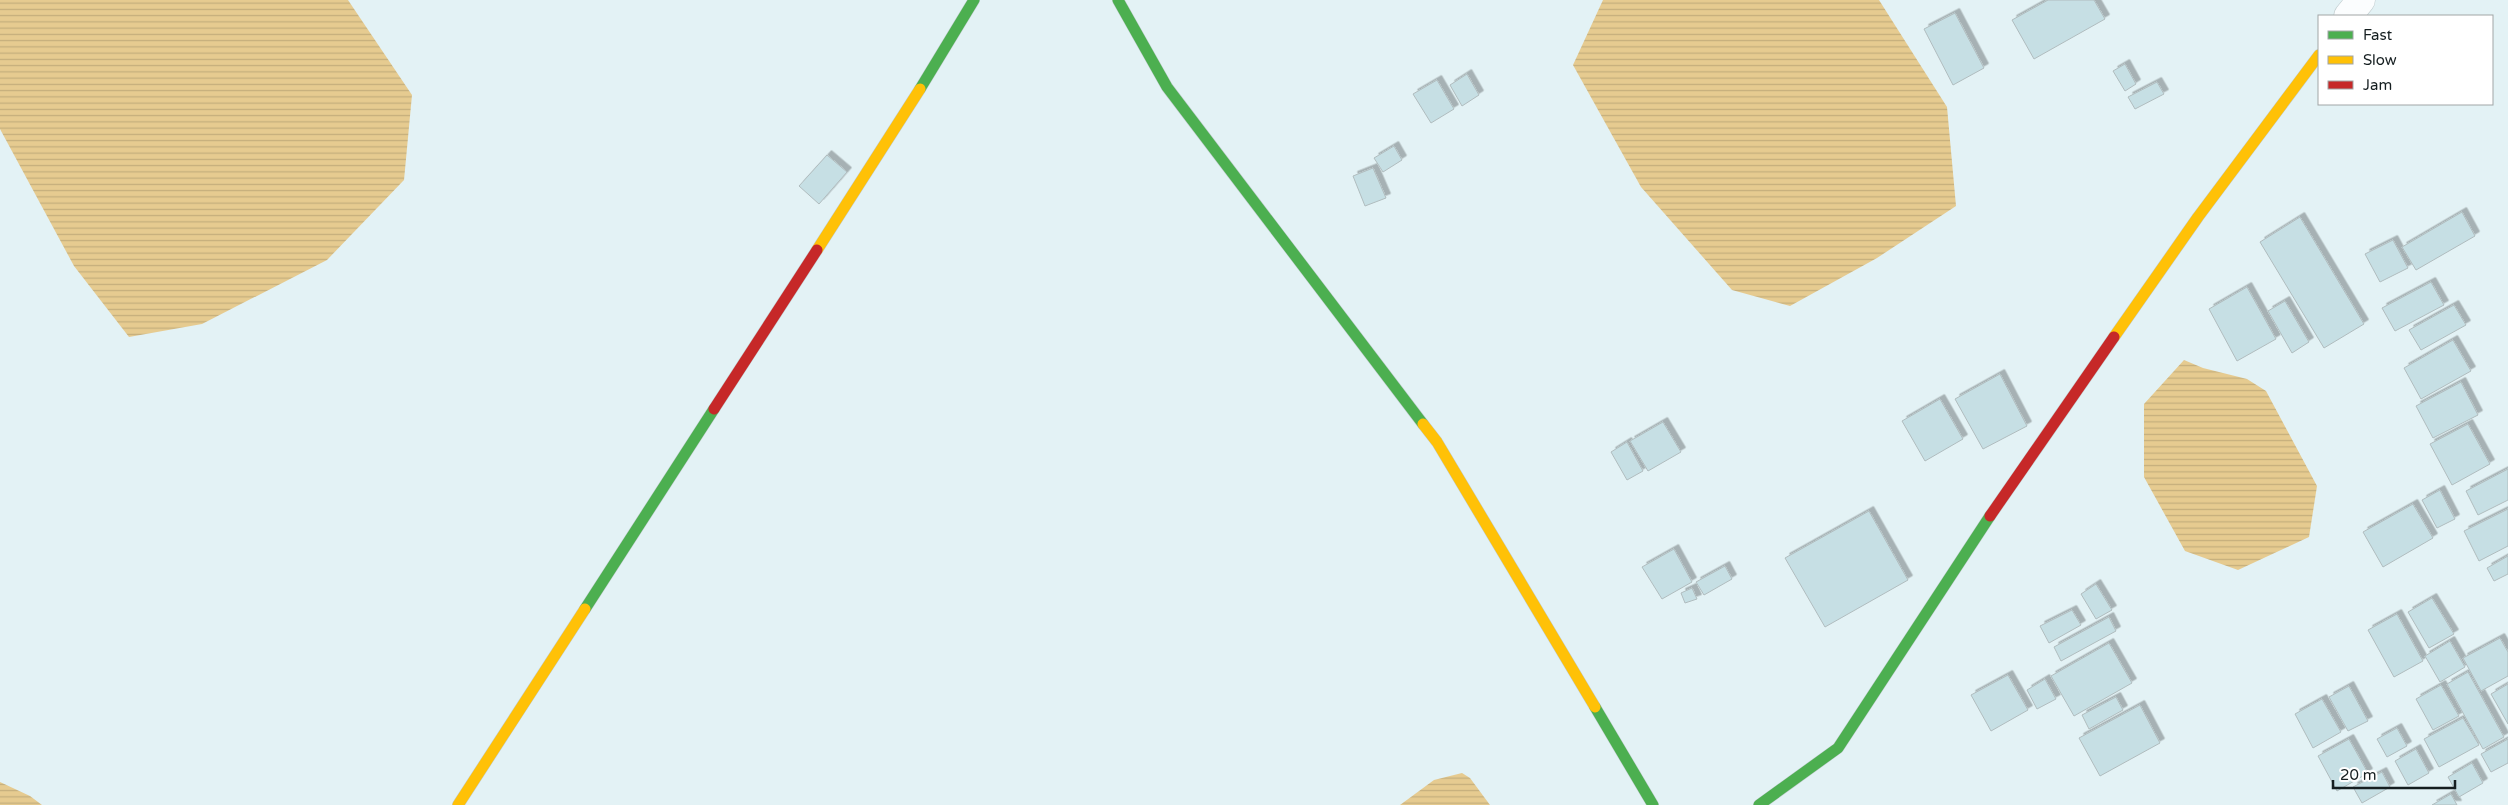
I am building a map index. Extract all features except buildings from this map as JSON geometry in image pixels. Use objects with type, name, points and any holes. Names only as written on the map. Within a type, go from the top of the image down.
[{"type":"street","points":[[458,805],[889,139],[974,0]]},
{"type":"street","points":[[1118,0],[1167,87],[1436,442],[1653,805]]},
{"type":"street","points":[[2349,15],[2361,0]]},
{"type":"street","points":[[1759,805],[1838,748],[1973,540],[2198,217],[2318,56]]},
{"type":"shaded area","points":[[0,0],[348,0],[412,95],[404,180],[327,260],[202,324],[129,337],[74,266],[0,129]]},
{"type":"shaded area","points":[[1603,0],[1879,0],[1947,107],[1956,206],[1877,258],[1790,306],[1732,290],[1641,187],[1573,65]]},
{"type":"shaded area","points":[[2184,360],[2203,368],[2247,379],[2266,391],[2317,486],[2309,537],[2238,570],[2185,551],[2144,477],[2144,404]]},
{"type":"shaded area","points":[[1462,773],[1470,778],[1490,805],[1400,805],[1434,780]]},
{"type":"shaded area","points":[[0,782],[30,796],[42,805],[0,805]]},
{"type":"traffic: fast","points":[[920,89],[974,0]]},
{"type":"traffic: fast","points":[[1118,0],[1167,87],[1423,424]]},
{"type":"traffic: fast","points":[[585,609],[714,409]]},
{"type":"traffic: fast","points":[[1759,805],[1838,748],[1990,516]]},
{"type":"traffic: fast","points":[[1595,707],[1653,805]]},
{"type":"traffic: slow","points":[[2114,337],[2198,217],[2318,56]]},
{"type":"traffic: slow","points":[[817,250],[920,89]]},
{"type":"traffic: slow","points":[[1423,424],[1437,442],[1595,707]]},
{"type":"traffic: slow","points":[[458,805],[585,609]]},
{"type":"traffic: jam","points":[[714,409],[817,250]]},
{"type":"traffic: jam","points":[[1990,516],[2114,337]]}]
